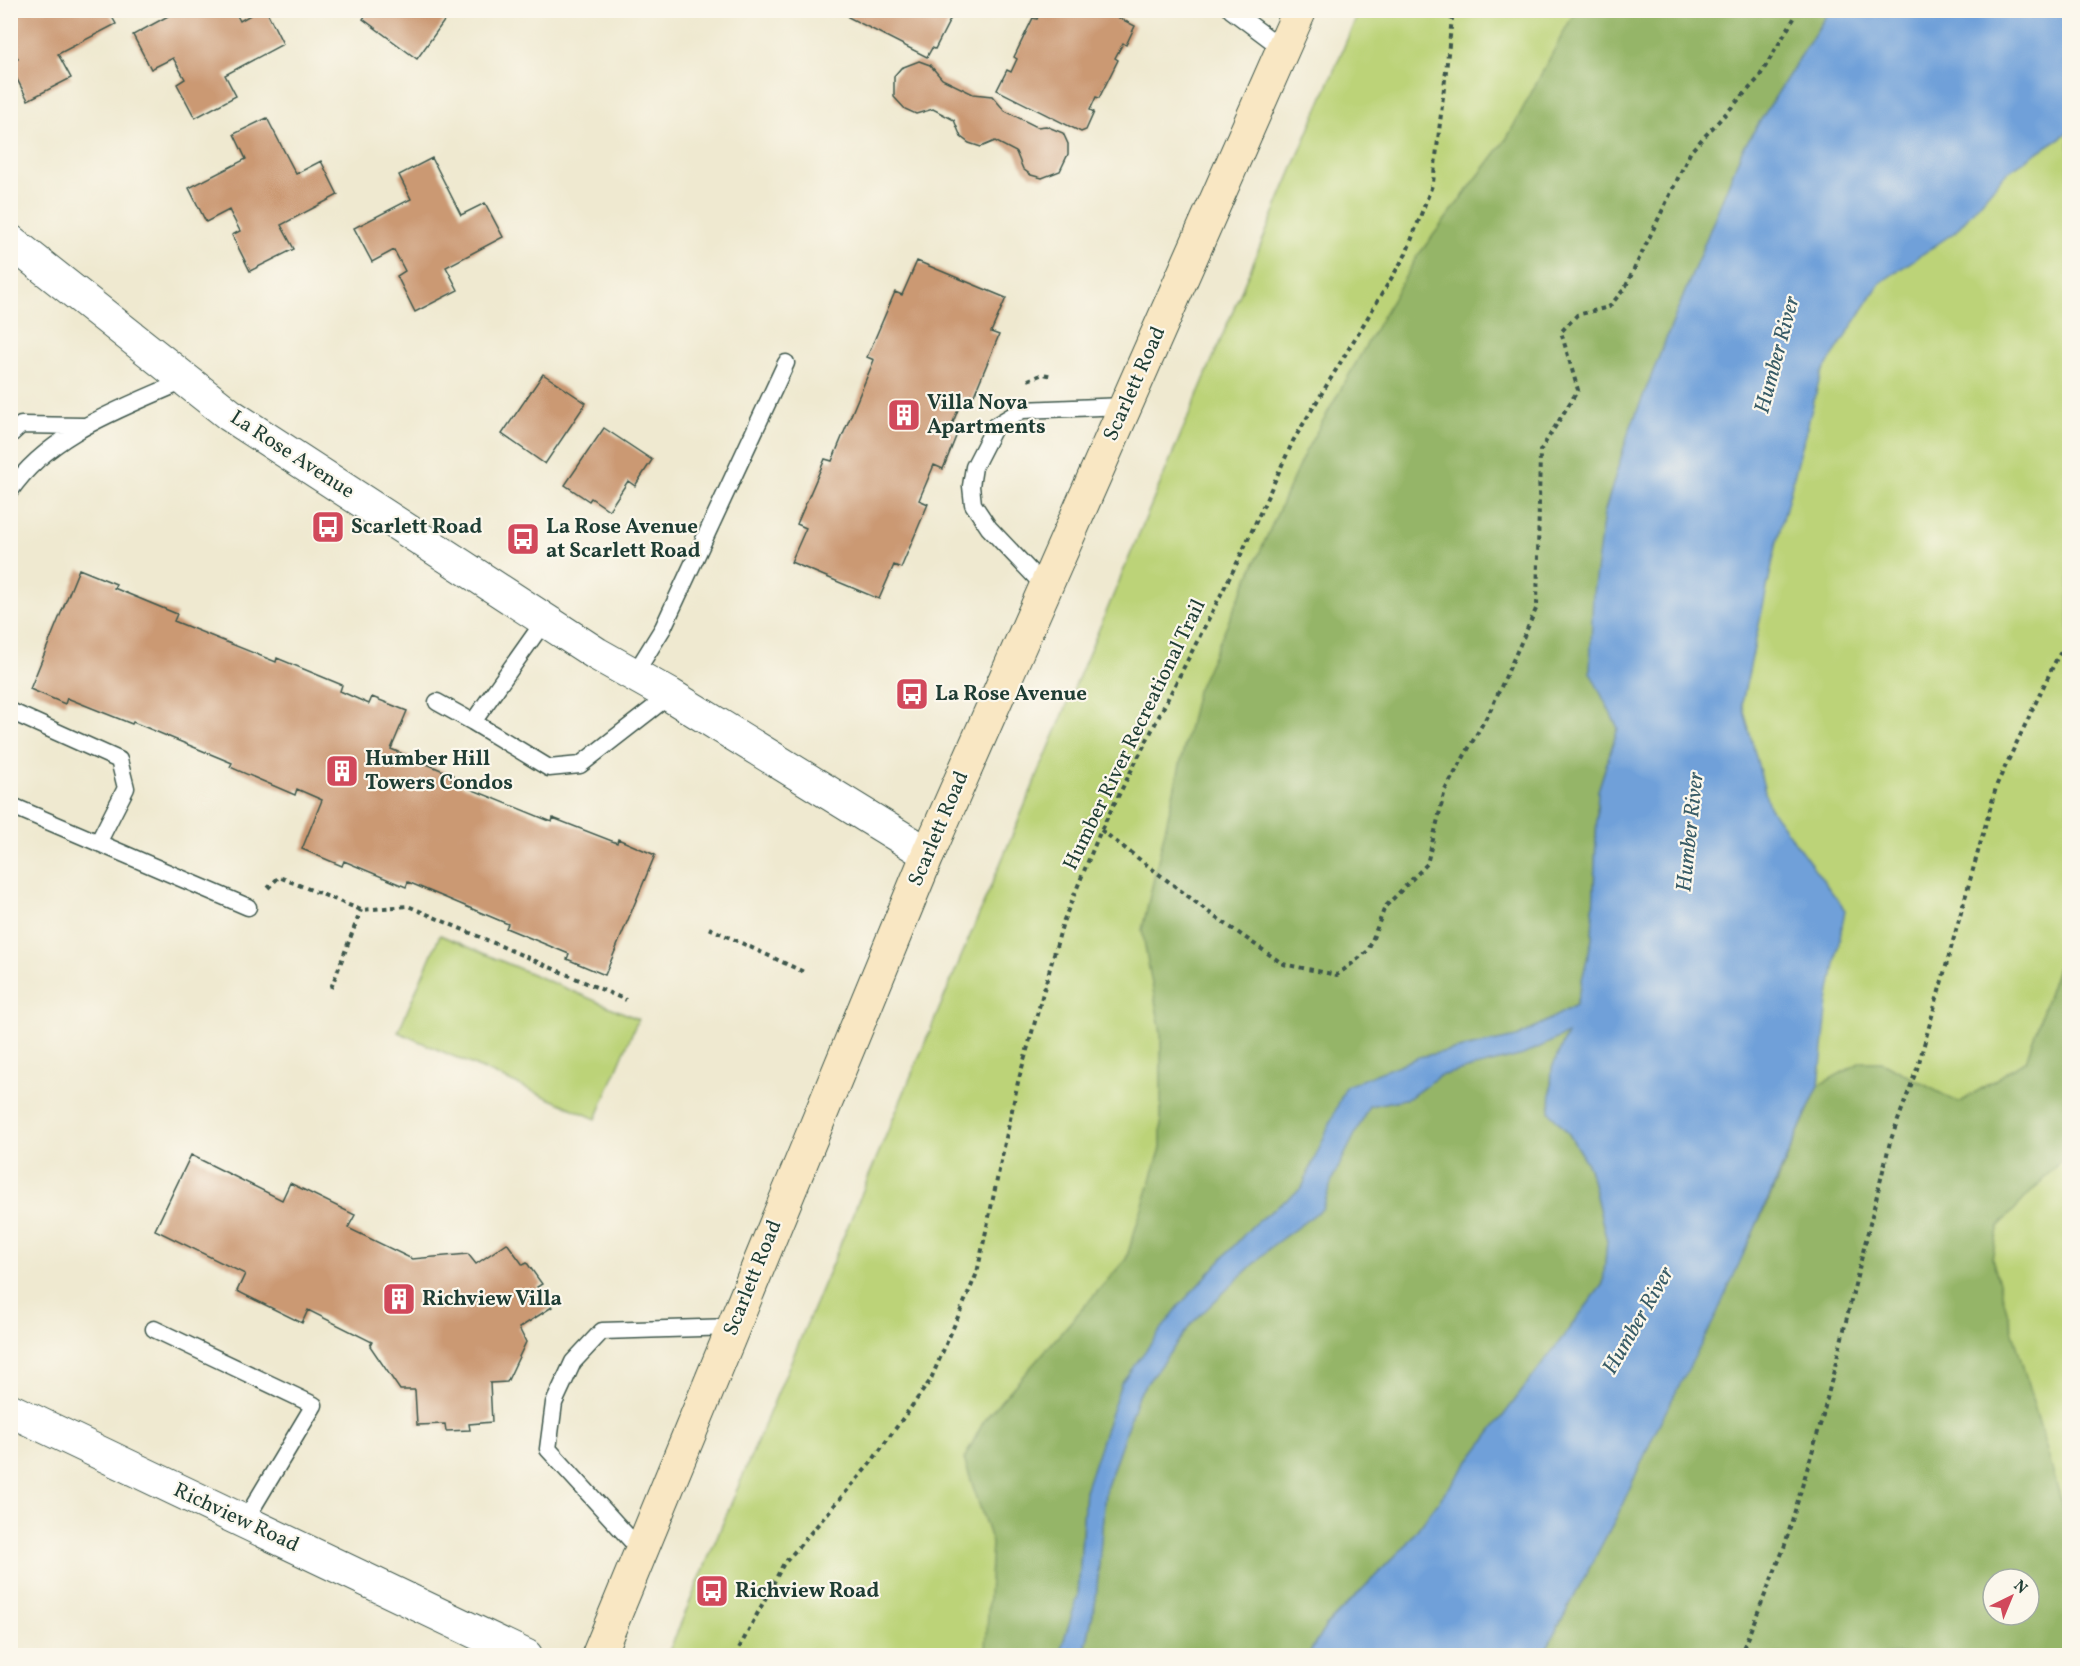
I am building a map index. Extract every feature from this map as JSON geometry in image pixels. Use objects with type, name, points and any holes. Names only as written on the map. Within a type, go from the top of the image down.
[{"type":"main road","name":"Scarlett Road","points":[[598,1656],[928,854],[1300,10]]},
{"type":"street","name":"La Rose Avenue","points":[[10,241],[230,415],[545,620],[928,854]]},
{"type":"street","name":"Richview Road","points":[[10,1410],[526,1656]]},
{"type":"lane","points":[[1231,10],[1283,49]]},
{"type":"lane","points":[[634,675],[663,628],[786,363]]},
{"type":"lane","points":[[10,490],[24,470],[83,426],[186,380]]},
{"type":"lane","points":[[1045,587],[989,528],[973,504],[971,486],[974,467],[995,426],[1022,410],[1125,406]]},
{"type":"lane","points":[[10,435],[21,425],[83,426]]},
{"type":"lane","points":[[473,722],[545,620]]},
{"type":"lane","points":[[437,702],[549,768],[580,765],[670,695]]},
{"type":"lane","points":[[10,711],[119,760],[126,788],[98,843]]},
{"type":"lane","points":[[10,805],[248,907]]},
{"type":"lane","points":[[641,1551],[548,1449],[554,1403],[573,1362],[602,1331],[733,1327]]},
{"type":"lane","points":[[154,1329],[314,1406],[244,1522]]},
{"type":"path","name":"Humber River Recreational Trail","points":[[735,1656],[783,1565],[869,1466],[930,1381],[935,1370],[977,1273],[1024,1060],[1063,922],[1101,830],[1238,561],[1293,441],[1406,254],[1434,183],[1453,10]]},
{"type":"path","points":[[1101,830],[1210,913],[1283,964],[1337,975],[1368,951],[1385,907],[1427,864],[1445,790],[1491,709],[1537,607],[1540,450],[1578,390],[1560,332],[1578,315],[1609,307],[1625,288],[1691,151],[1758,79],[1799,10]]},
{"type":"path","points":[[1740,1656],[1784,1548],[1823,1415],[1890,1142],[1918,1066],[1996,784],[2057,658],[2070,638]]},
{"type":"path","points":[[248,907],[279,877],[361,910],[408,906],[626,1000]]},
{"type":"path","points":[[331,988],[361,910]]},
{"type":"path","points":[[710,928],[806,973]]},
{"type":"green space","points":[[1359,11],[2069,11],[2069,1655],[667,1656]]},
{"type":"green space","points":[[1575,11],[1829,11],[1742,150],[1628,434],[1604,514],[1590,671],[1618,728],[1598,791],[1592,939],[1576,1005],[1517,1037],[1419,1057],[1312,1163],[1302,1188],[1253,1225],[1179,1306],[1085,1490],[1078,1596],[1059,1655],[979,1655],[986,1649],[992,1543],[964,1459],[985,1419],[1126,1259],[1161,1148],[1161,1033],[1142,930],[1197,691],[1305,452],[1416,258],[1507,138]]},
{"type":"green space","points":[[2069,933],[2069,1152],[1999,1226],[1992,1258],[2069,1528],[2069,1655],[1543,1656],[1617,1516],[1656,1430],[1769,1200],[1819,1085],[1861,1062],[1882,1062],[1959,1103],[2026,1060]]},
{"type":"green space","points":[[440,935],[638,1019],[596,1119],[398,1032]]},
{"type":"green space","points":[[1568,1033],[1552,1068],[1550,1112],[1569,1134],[1589,1167],[1607,1241],[1603,1284],[1404,1547],[1326,1626],[1308,1655],[1084,1656],[1096,1599],[1105,1492],[1138,1395],[1192,1323],[1273,1245],[1322,1209],[1333,1178],[1369,1106],[1409,1098],[1439,1076],[1523,1055]]},
{"type":"water","name":"Humber River","points":[[1829,11],[2069,11],[2069,132],[2006,173],[1955,232],[1880,283],[1821,374],[1777,542],[1742,703],[1769,807],[1845,910],[1828,1002],[1819,1085],[1713,1322],[1656,1430],[1617,1516],[1543,1655],[1308,1655],[1326,1626],[1404,1547],[1603,1284],[1607,1241],[1589,1167],[1569,1134],[1550,1112],[1552,1068],[1567,1034],[1523,1055],[1439,1076],[1409,1098],[1369,1106],[1333,1178],[1322,1209],[1273,1245],[1192,1323],[1138,1395],[1105,1492],[1096,1599],[1084,1655],[1059,1655],[1078,1596],[1085,1491],[1121,1383],[1179,1306],[1253,1225],[1302,1188],[1346,1086],[1419,1057],[1517,1037],[1576,1005],[1592,939],[1598,791],[1618,728],[1590,672],[1593,593],[1604,514],[1628,434],[1742,150]]},
{"type":"building","points":[[10,10],[108,10],[116,24],[58,54],[71,78],[28,100],[10,66],[10,63],[18,59],[10,45]]},
{"type":"building","points":[[179,10],[234,10],[240,21],[259,10],[266,10],[283,44],[225,75],[236,96],[195,118],[177,84],[185,79],[173,58],[151,69],[133,35]]},
{"type":"building","points":[[369,10],[452,10],[417,59],[363,19]]},
{"type":"building","points":[[852,10],[955,10],[935,49],[932,48],[927,57],[848,17]]},
{"type":"building","points":[[1041,10],[1104,10],[1135,26],[1126,45],[1123,43],[1115,58],[1118,60],[1099,98],[1096,97],[1090,110],[1094,112],[1086,130],[1081,132],[997,90],[1007,70],[1011,72],[1017,59],[1014,57],[1033,18],[1037,19]]},
{"type":"building","points":[[919,61],[930,65],[942,79],[973,94],[992,96],[1005,111],[1037,127],[1046,126],[1063,133],[1068,144],[1068,154],[1060,171],[1042,178],[1031,175],[1023,169],[1016,152],[995,141],[981,147],[969,143],[961,137],[954,120],[933,109],[916,114],[905,109],[894,97],[894,76],[901,68]]},
{"type":"building","points":[[267,118],[296,174],[321,161],[338,195],[281,225],[294,249],[250,271],[232,235],[240,231],[229,210],[206,222],[189,188],[246,159],[234,134]]},
{"type":"building","points":[[432,158],[461,215],[485,203],[503,237],[446,267],[458,290],[415,312],[397,276],[405,271],[394,250],[372,262],[354,228],[411,199],[399,175]]},
{"type":"building","name":"Villa Nova Apartments","points":[[917,261],[1006,298],[991,332],[999,335],[972,400],[963,397],[950,430],[957,434],[943,469],[934,465],[919,500],[928,504],[901,568],[894,565],[879,599],[791,562],[806,528],[797,524],[825,459],[832,461],[874,360],[867,357],[895,292],[902,295]]},
{"type":"building","points":[[543,374],[586,403],[545,464],[502,434]]},
{"type":"building","points":[[604,428],[652,460],[635,486],[628,481],[609,510],[591,498],[589,501],[565,485]]},
{"type":"building","name":"Humber Hill Towers Condos","points":[[79,569],[116,584],[114,588],[177,614],[174,621],[276,662],[277,658],[342,685],[340,691],[369,704],[372,697],[407,711],[391,749],[453,775],[451,781],[552,822],[553,818],[617,843],[618,839],[655,855],[605,975],[567,959],[569,954],[506,928],[508,924],[408,882],[406,887],[344,861],[342,866],[302,849],[322,800],[297,789],[295,795],[230,767],[232,763],[133,722],[132,724],[67,698],[65,704],[30,689]]},
{"type":"building","name":"Richview Villa","points":[[191,1155],[282,1200],[290,1183],[355,1215],[348,1228],[412,1259],[468,1254],[476,1264],[507,1243],[523,1265],[527,1263],[542,1284],[537,1287],[552,1307],[519,1328],[526,1342],[507,1382],[490,1383],[492,1422],[469,1424],[470,1430],[446,1431],[445,1424],[417,1425],[415,1390],[400,1390],[370,1346],[372,1342],[308,1310],[302,1323],[237,1291],[245,1274],[155,1230]]},
{"type":"place","name":"Villa Nova Apartments","points":[[904,415]]},
{"type":"place","name":"Scarlett Road","points":[[328,527]]},
{"type":"place","name":"La Rose Avenue at Scarlett Road","points":[[523,539]]},
{"type":"place","name":"La Rose Avenue","points":[[912,694]]},
{"type":"place","name":"Humber Hill Towers Condos","points":[[342,771]]},
{"type":"place","name":"Richview Villa","points":[[399,1299]]},
{"type":"place","name":"Richview Road","points":[[712,1591]]}]
